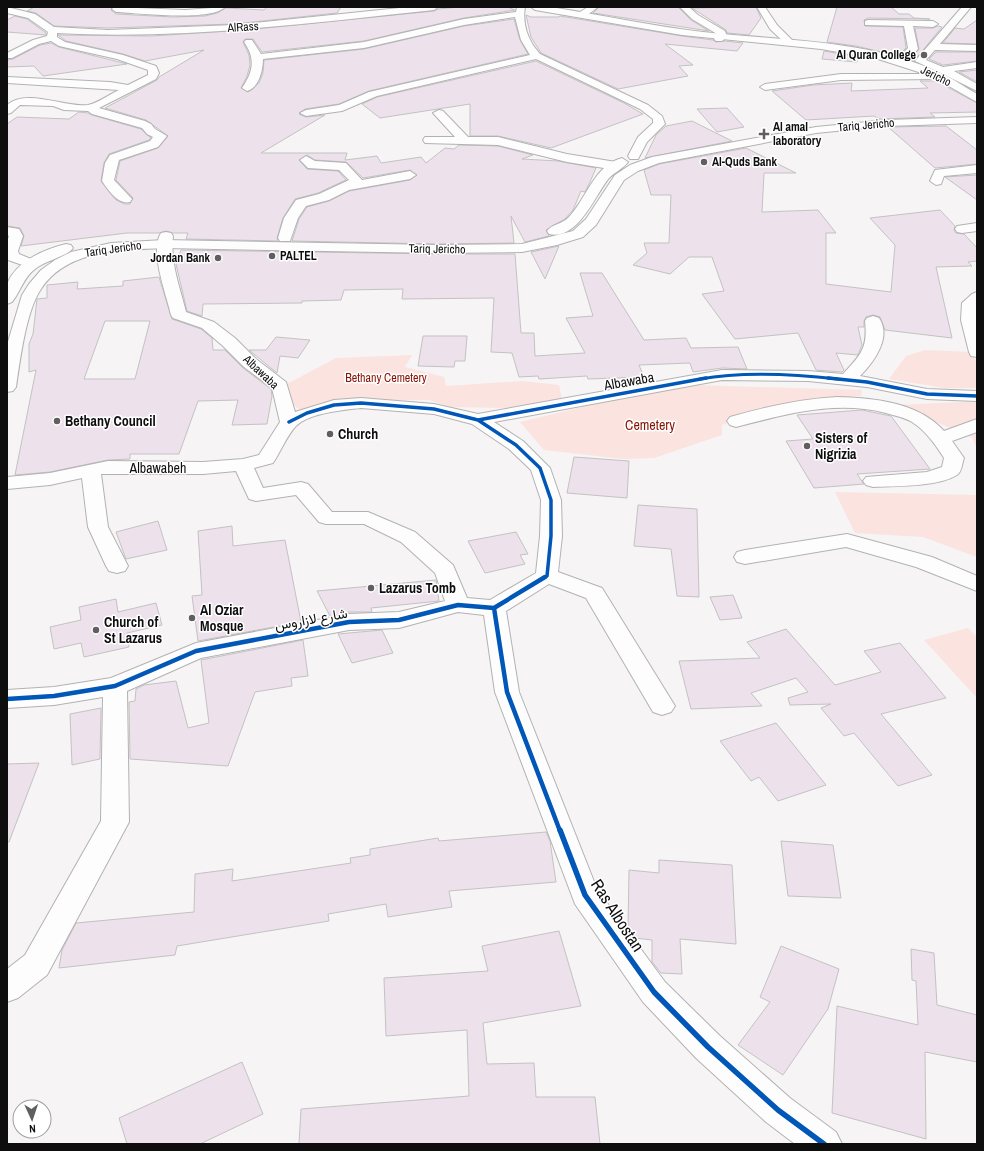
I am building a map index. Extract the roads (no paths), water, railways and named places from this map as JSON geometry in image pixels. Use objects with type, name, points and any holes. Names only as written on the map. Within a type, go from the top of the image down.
[{"type":"street","points":[[116,9],[202,12],[221,7]]},
{"type":"street","name":"AlRass","points":[[9,56],[53,34],[234,28],[434,7]]},
{"type":"street","points":[[535,7],[720,38],[897,61],[913,49],[910,29],[906,24]]},
{"type":"street","points":[[583,14],[594,7]]},
{"type":"street","points":[[684,7],[695,17],[722,32],[720,38]]},
{"type":"street","points":[[761,7],[773,27],[790,43]]},
{"type":"street","points":[[968,7],[920,60],[941,73],[972,81],[977,88]]},
{"type":"street","points":[[520,9],[528,45],[537,56],[638,104],[658,118],[659,124],[642,140],[634,156]]},
{"type":"street","points":[[257,57],[364,45],[520,9],[685,35],[790,43],[850,51],[897,61]]},
{"type":"street","points":[[7,10],[24,12],[41,20],[62,44],[120,56],[152,68],[154,73],[152,77],[91,108],[64,107],[55,103],[17,102],[7,111]]},
{"type":"street","points":[[128,19],[168,20],[197,15],[202,12]]},
{"type":"street","points":[[868,23],[933,24]]},
{"type":"street","points":[[247,88],[255,80],[258,70],[257,57],[249,42]]},
{"type":"street","points":[[931,47],[972,44]]},
{"type":"street","points":[[306,113],[342,108],[373,94],[537,56]]},
{"type":"street","name":"Jericho","points":[[897,61],[941,73],[977,99]]},
{"type":"street","points":[[765,87],[809,80],[841,77],[941,73],[977,65]]},
{"type":"street","points":[[7,80],[110,85],[128,88]]},
{"type":"street","points":[[91,108],[96,112],[141,122],[147,126],[148,130],[154,134],[162,136],[154,144],[114,158],[111,163],[108,181],[125,199]]},
{"type":"street","points":[[439,113],[465,141]]},
{"type":"street","name":"Tariq Jericho","points":[[8,295],[13,283],[36,259],[68,247],[98,240],[285,238],[491,241],[529,237],[552,232],[567,226],[574,220],[602,177],[616,166],[634,156],[667,154],[793,133],[868,124],[977,115]]},
{"type":"street","points":[[914,119],[977,120]]},
{"type":"street","points":[[429,140],[498,141],[567,158],[616,166]]},
{"type":"street","name":"Tariq Jericho","points":[[7,387],[22,318],[33,288],[50,269],[70,256],[95,250],[165,240],[438,250],[522,248],[552,242],[578,234],[591,222],[619,178],[642,164],[667,154]]},
{"type":"street","points":[[306,160],[312,165],[342,166],[356,180],[350,186]]},
{"type":"street","points":[[936,181],[939,173],[977,169]]},
{"type":"street","points":[[285,238],[291,218],[301,203],[324,197],[350,186],[410,175]]},
{"type":"street","points":[[962,229],[977,227]]},
{"type":"street","points":[[7,231],[14,232],[16,236],[11,251],[13,257],[31,264]]},
{"type":"street","name":"Albawaba","points":[[165,240],[179,316],[208,325],[229,342],[250,363],[280,386],[289,422],[307,413],[334,405],[361,403],[434,409],[478,420],[722,376],[808,376],[847,380],[927,394],[977,396]]},
{"type":"street","points":[[977,297],[970,303],[969,320],[977,352]]},
{"type":"street","points":[[847,380],[866,360],[875,339],[873,321]]},
{"type":"street","points":[[736,421],[770,411],[853,402],[890,408],[917,417],[941,438],[954,458],[951,471],[929,478],[873,480]]},
{"type":"street","points":[[478,420],[516,445],[540,468],[551,500],[551,536],[547,576]]},
{"type":"street","name":"Albawabeh","points":[[7,483],[50,479],[108,467],[195,468],[243,465],[266,459],[289,422]]},
{"type":"street","points":[[941,438],[965,431],[977,425]]},
{"type":"street","points":[[243,465],[256,495],[301,488],[326,518],[368,518],[408,537],[445,570],[458,604]]},
{"type":"street","points":[[91,471],[98,527],[117,566]]},
{"type":"street","points":[[745,557],[847,540],[924,562],[977,584]]},
{"type":"street","points":[[494,608],[547,576]]},
{"type":"street","points":[[547,576],[594,593],[662,706]]},
{"type":"street","name":"شارع لازاروس","points":[[7,699],[54,696],[115,686],[196,651],[349,622],[399,620],[458,604],[494,608]]},
{"type":"street","name":"Ras Albostan","points":[[494,608],[507,692],[585,895],[654,992],[708,1047],[772,1105],[824,1144]]},
{"type":"street","points":[[7,988],[36,965],[114,822],[115,686]]},
{"type":"place","name":"Al Quran College","points":[[924,55]]},
{"type":"place","name":"Al amal laboratory","points":[[764,134]]},
{"type":"place","name":"Al-Quds Bank","points":[[704,162]]},
{"type":"place","name":"PALTEL","points":[[272,256]]},
{"type":"place","name":"Jordan Bank","points":[[218,258]]},
{"type":"place","name":"Bethany Council","points":[[57,421]]},
{"type":"place","name":"Church","points":[[330,434]]},
{"type":"place","name":"Sisters of Nigrizia","points":[[807,446]]},
{"type":"place","name":"Lazarus Tomb","points":[[371,588]]},
{"type":"place","name":"Al Oziar Mosque","points":[[192,618]]},
{"type":"place","name":"Church of St Lazarus","points":[[96,630]]},
{"type":"park label","name":"Bethany Cemetery","points":[[386,378]]},
{"type":"park label","name":"Cemetery","points":[[650,425]]}]
